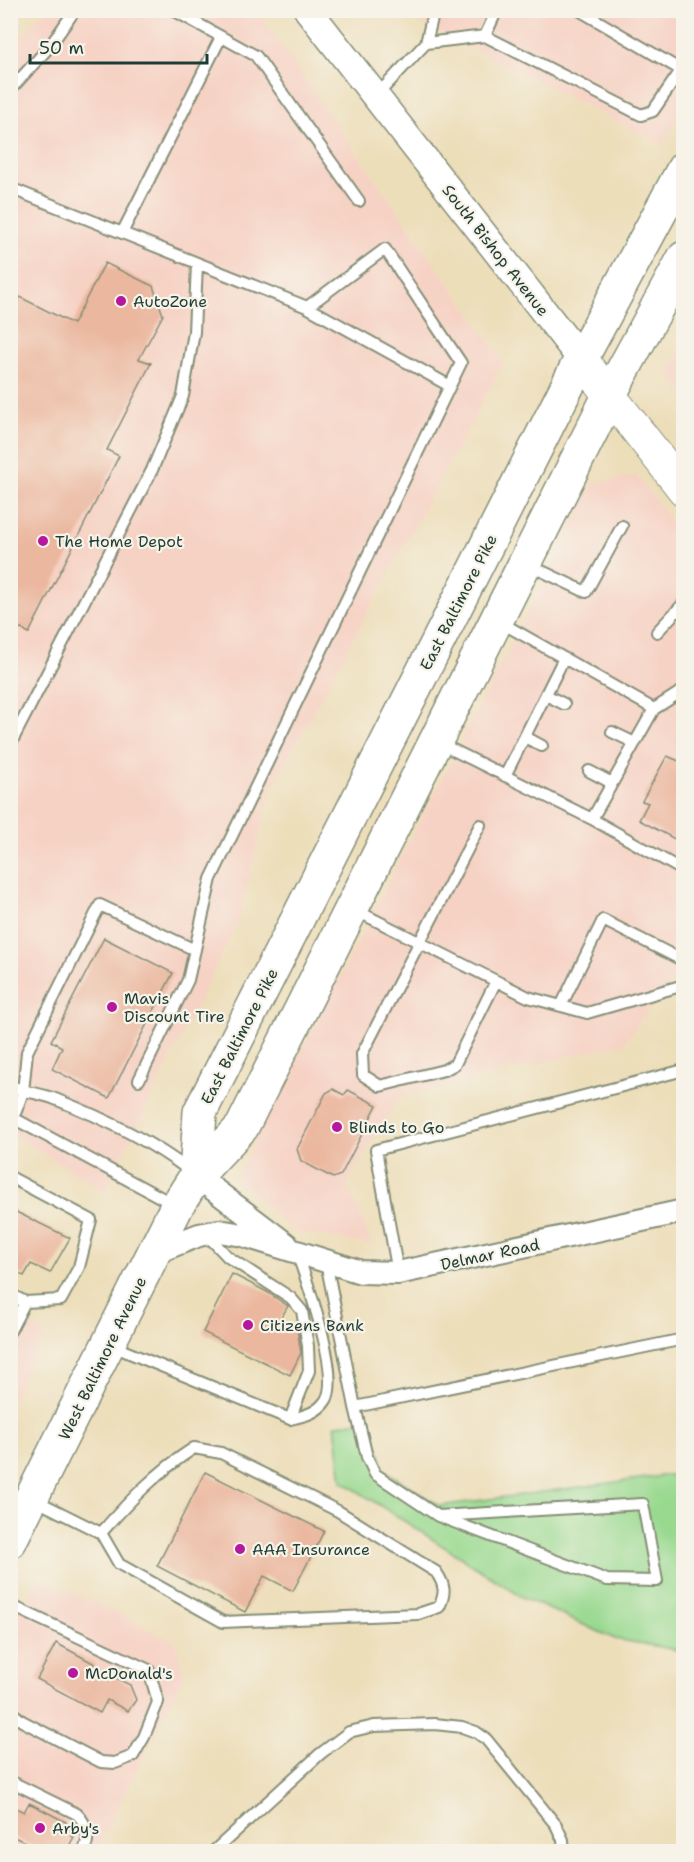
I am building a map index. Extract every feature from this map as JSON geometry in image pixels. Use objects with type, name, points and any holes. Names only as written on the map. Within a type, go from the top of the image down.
[{"type":"main road","name":"East Baltimore Pike","points":[[196,1176],[200,1112],[581,359],[684,168]]},
{"type":"main road","points":[[196,1176],[242,1127],[524,563],[610,394],[684,258]]},
{"type":"main road","name":"South Bishop Avenue","points":[[581,359],[684,490]]},
{"type":"main road","points":[[341,833],[380,852]]},
{"type":"main road","name":"West Baltimore Avenue","points":[[10,1541],[110,1345],[177,1206],[196,1176]]},
{"type":"street","name":"South Bishop Avenue","points":[[308,10],[581,359]]},
{"type":"street","name":"Delmar Road","points":[[196,1176],[297,1253]]},
{"type":"street","name":"Delmar Road","points":[[154,1252],[219,1231],[243,1235],[361,1272],[398,1273],[684,1211]]},
{"type":"lane","points":[[10,90],[50,46],[75,10]]},
{"type":"lane","points":[[172,10],[256,56],[359,201]]},
{"type":"lane","points":[[376,96],[426,43],[434,10]]},
{"type":"lane","points":[[484,36],[497,10]]},
{"type":"lane","points":[[426,43],[484,36],[641,115],[652,111],[682,68],[579,10]]},
{"type":"lane","points":[[122,233],[221,37]]},
{"type":"lane","points":[[10,188],[307,307],[450,386]]},
{"type":"lane","points":[[139,1080],[188,980],[211,879],[461,363],[385,249],[307,307]]},
{"type":"lane","points":[[10,745],[152,470],[183,396],[194,332],[197,264]]},
{"type":"lane","points":[[524,563],[586,592],[622,526]]},
{"type":"lane","points":[[657,632],[684,603]]},
{"type":"lane","points":[[496,620],[654,709]]},
{"type":"lane","points":[[505,776],[564,658]]},
{"type":"lane","points":[[592,819],[654,709],[679,693],[684,695]]},
{"type":"lane","points":[[546,695],[564,704]]},
{"type":"lane","points":[[612,732],[635,743]]},
{"type":"lane","points":[[525,736],[542,747]]},
{"type":"lane","points":[[436,741],[592,819],[684,871]]},
{"type":"lane","points":[[589,771],[612,783]]},
{"type":"lane","points":[[480,825],[362,1054],[363,1075],[380,1086],[444,1070],[455,1064],[496,981]]},
{"type":"lane","points":[[177,1206],[13,1123],[23,1092],[27,1052],[100,905],[195,950]]},
{"type":"lane","points":[[352,909],[528,997],[587,1013],[684,985]]},
{"type":"lane","points":[[561,1006],[603,920],[684,961]]},
{"type":"lane","points":[[398,1273],[376,1150],[684,1070]]},
{"type":"lane","points":[[10,1085],[23,1092],[58,1100],[157,1148],[196,1176]]},
{"type":"lane","points":[[10,1177],[91,1220],[79,1267],[62,1300],[25,1302],[10,1294]]},
{"type":"lane","points":[[206,1234],[228,1257],[291,1298],[302,1311],[308,1346],[309,1371],[290,1419]]},
{"type":"lane","points":[[110,1345],[290,1419],[312,1414],[327,1400],[331,1381],[310,1291],[297,1253]]},
{"type":"lane","points":[[326,1262],[355,1407],[367,1456],[375,1474],[438,1516],[607,1580],[657,1581],[643,1504],[438,1516]]},
{"type":"lane","points":[[10,1331],[25,1302]]},
{"type":"lane","points":[[355,1407],[684,1339]]},
{"type":"lane","points":[[32,1499],[101,1533],[119,1564],[223,1622],[418,1614],[439,1607],[445,1595],[442,1582],[436,1572],[338,1511],[221,1453],[194,1448],[170,1464],[137,1493],[101,1533]]},
{"type":"lane","points":[[10,1605],[149,1670],[158,1702],[144,1737],[133,1756],[115,1763],[100,1762],[22,1720],[10,1711]]},
{"type":"lane","points":[[213,1851],[320,1754],[349,1732],[374,1726],[435,1724],[462,1727],[486,1739],[556,1825],[563,1840],[564,1851]]},
{"type":"lane","points":[[10,1781],[77,1814],[85,1822],[87,1833],[83,1851]]},
{"type":"shaded area","points":[[44,11],[257,11],[504,362],[272,788],[237,924],[105,1191],[11,1134],[11,49]]},
{"type":"shaded area","points":[[398,11],[683,11],[683,107],[663,145]]},
{"type":"shaded area","points":[[683,343],[683,396],[669,374]]},
{"type":"shaded area","points":[[636,475],[683,536],[683,965],[624,1043],[398,1098],[347,1183],[372,1245],[293,1231],[236,1178],[594,483]]},
{"type":"shaded area","points":[[11,1313],[45,1334],[11,1402]]},
{"type":"shaded area","points":[[39,1576],[175,1642],[185,1674],[96,1851],[11,1851],[10,1631]]},
{"type":"green space","points":[[370,1419],[384,1470],[439,1506],[683,1473],[683,1651],[615,1639],[522,1597],[342,1481],[335,1425]]},
{"type":"building","name":"The Home Depot","points":[[105,263],[153,286],[163,315],[139,359],[151,363],[107,450],[119,456],[29,633],[10,623],[10,292],[73,324]]},
{"type":"building","points":[[667,756],[684,763],[684,844],[639,820],[648,803],[642,801]]},
{"type":"building","name":"Mavis Discount Tire","points":[[104,938],[173,973],[109,1098],[52,1069],[62,1047],[51,1041]]},
{"type":"building","name":"Blinds to Go","points":[[333,1089],[344,1095],[348,1090],[377,1105],[341,1175],[333,1178],[301,1161],[297,1149],[326,1093]]},
{"type":"building","points":[[10,1209],[70,1238],[50,1273],[31,1264],[24,1276],[10,1270]]},
{"type":"building","name":"Citizens Bank","points":[[232,1274],[288,1306],[280,1320],[297,1328],[301,1353],[290,1375],[203,1332]]},
{"type":"building","name":"AAA Insurance","points":[[205,1472],[324,1531],[293,1591],[264,1576],[245,1612],[157,1566]]},
{"type":"building","name":"McDonald's","points":[[56,1643],[95,1664],[93,1667],[130,1685],[136,1700],[128,1711],[107,1700],[100,1713],[37,1679]]},
{"type":"building","name":"Arby's","points":[[29,1803],[66,1822],[64,1826],[73,1831],[71,1836],[74,1837],[66,1851],[43,1851],[10,1835],[10,1805],[24,1812]]},
{"type":"place","name":"AutoZone","points":[[121,301]]},
{"type":"place","name":"The Home Depot","points":[[43,541]]},
{"type":"place","name":"Mavis Discount Tire","points":[[112,1007]]},
{"type":"place","name":"Blinds to Go","points":[[337,1127]]},
{"type":"place","name":"Citizens Bank","points":[[248,1325]]},
{"type":"place","name":"AAA Insurance","points":[[240,1549]]},
{"type":"place","name":"McDonald's","points":[[73,1673]]},
{"type":"place","name":"Arby's","points":[[40,1828]]}]
